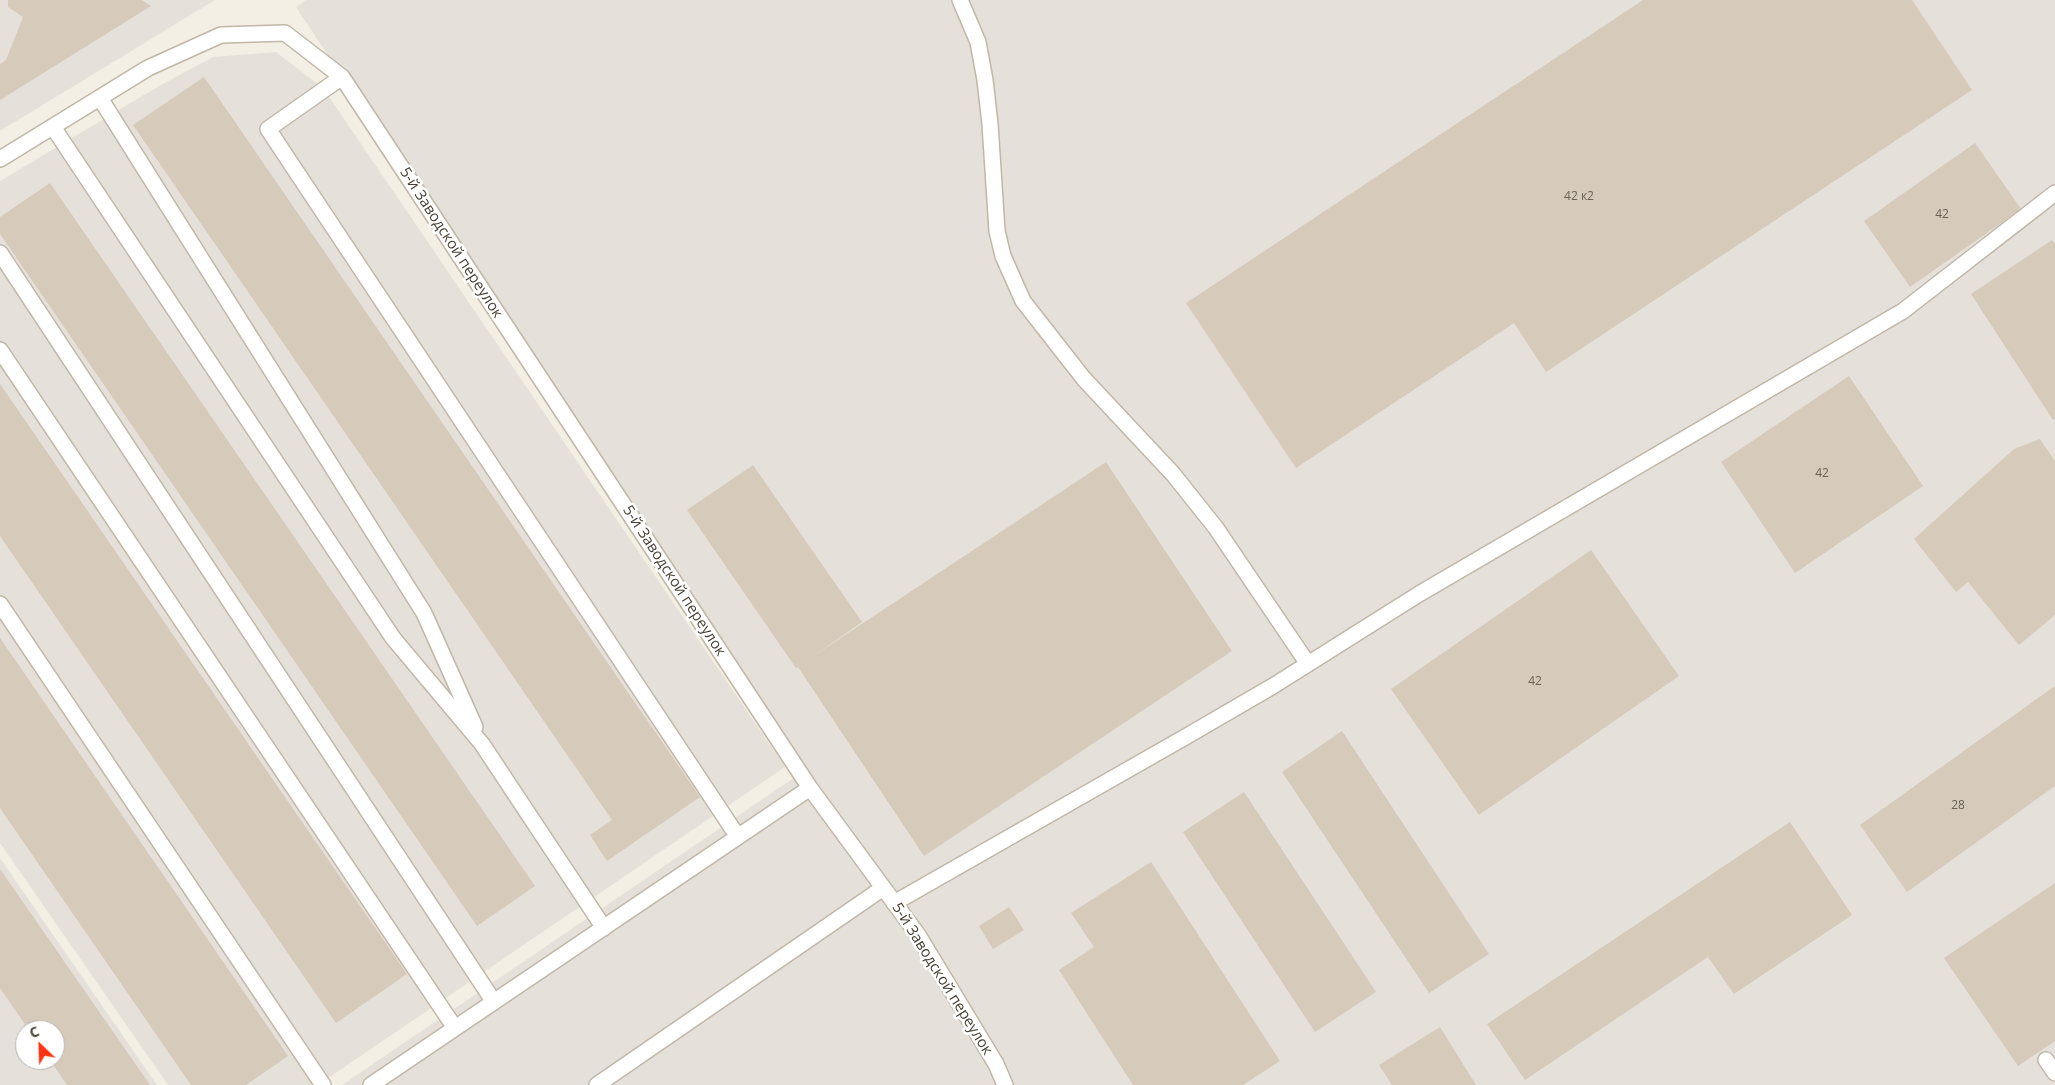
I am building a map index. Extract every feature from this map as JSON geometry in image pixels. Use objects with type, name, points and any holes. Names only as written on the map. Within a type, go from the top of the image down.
[{"type":"lane","points":[[960,0],[978,42],[985,80],[997,231],[1003,256],[1023,301],[1084,379],[1173,474],[1216,528],[1308,664]]},
{"type":"lane","name":"5-й Заводской переулок","points":[[0,159],[148,68],[221,35],[285,33],[342,77],[810,788],[918,935],[996,1064],[1005,1085]]},
{"type":"lane","points":[[342,77],[268,129],[738,837]]},
{"type":"lane","points":[[100,98],[424,613],[482,744]]},
{"type":"lane","points":[[53,126],[393,638],[482,744],[604,928]]},
{"type":"lane","points":[[894,903],[1187,736],[1308,664],[1419,594],[1903,310],[2055,192]]},
{"type":"lane","points":[[0,253],[494,1002]]},
{"type":"lane","points":[[0,350],[455,1028]]},
{"type":"lane","points":[[0,604],[323,1085]]},
{"type":"lane","points":[[371,1085],[810,788]]},
{"type":"lane","points":[[597,1085],[883,888]]},
{"type":"lane","points":[[2046,1060],[2055,1073]]},
{"type":"shaded area","points":[[0,0],[215,0],[0,131]]},
{"type":"shaded area","points":[[306,0],[2055,0],[2055,1085],[342,1085],[804,771],[296,7]]},
{"type":"shaded area","points":[[276,52],[323,88],[785,767],[318,1085],[168,1085],[0,843],[0,181],[159,86],[213,57]]},
{"type":"shaded area","points":[[0,858],[157,1085],[0,1085]]},
{"type":"building","points":[[8,0],[142,0],[151,6],[0,100],[0,64],[6,60],[23,17],[8,7]]},
{"type":"building","points":[[1643,0],[1912,0],[1972,90],[1546,372],[1514,323],[1296,468],[1186,303]]},
{"type":"building","points":[[204,77],[700,797],[607,861],[590,835],[612,820],[133,125]]},
{"type":"building","points":[[1975,143],[2021,209],[1910,287],[1864,221]]},
{"type":"building","points":[[50,183],[535,886],[477,926],[0,234],[0,217]]},
{"type":"building","points":[[2052,240],[2055,244],[2055,419],[2053,420],[1971,294]]},
{"type":"building","points":[[1849,376],[1923,486],[1795,573],[1721,462]]},
{"type":"building","points":[[0,384],[407,974],[336,1023],[0,536]]},
{"type":"building","points":[[2040,439],[2055,461],[2055,615],[2019,645],[1968,582],[1956,592],[1914,539],[2014,449]]},
{"type":"building","points":[[1106,462],[1232,651],[924,856],[798,667],[796,668],[687,510],[753,465],[862,622],[812,657]]},
{"type":"building","points":[[1591,550],[1679,676],[1479,815],[1391,689]]},
{"type":"building","points":[[0,638],[288,1056],[246,1085],[191,1085],[0,808]]},
{"type":"building","points":[[2055,686],[2055,786],[1907,892],[1860,825]]},
{"type":"building","points":[[1342,731],[1489,954],[1429,993],[1282,772]]},
{"type":"building","points":[[1244,792],[1376,992],[1315,1032],[1183,832]]},
{"type":"building","points":[[1790,822],[1852,915],[1734,994],[1708,957],[1525,1080],[1487,1024]]},
{"type":"building","points":[[1151,862],[1280,1061],[1243,1085],[1133,1085],[1059,970],[1094,947],[1071,913]]},
{"type":"building","points":[[0,869],[150,1085],[67,1085],[57,1070],[65,1070],[65,1020],[22,1020],[0,988]]},
{"type":"building","points":[[2055,883],[2055,1041],[2018,1066],[1944,958]]},
{"type":"building","points":[[1009,907],[1024,930],[993,949],[979,926]]},
{"type":"building","points":[[1440,1027],[1476,1085],[1392,1085],[1379,1065]]}]
